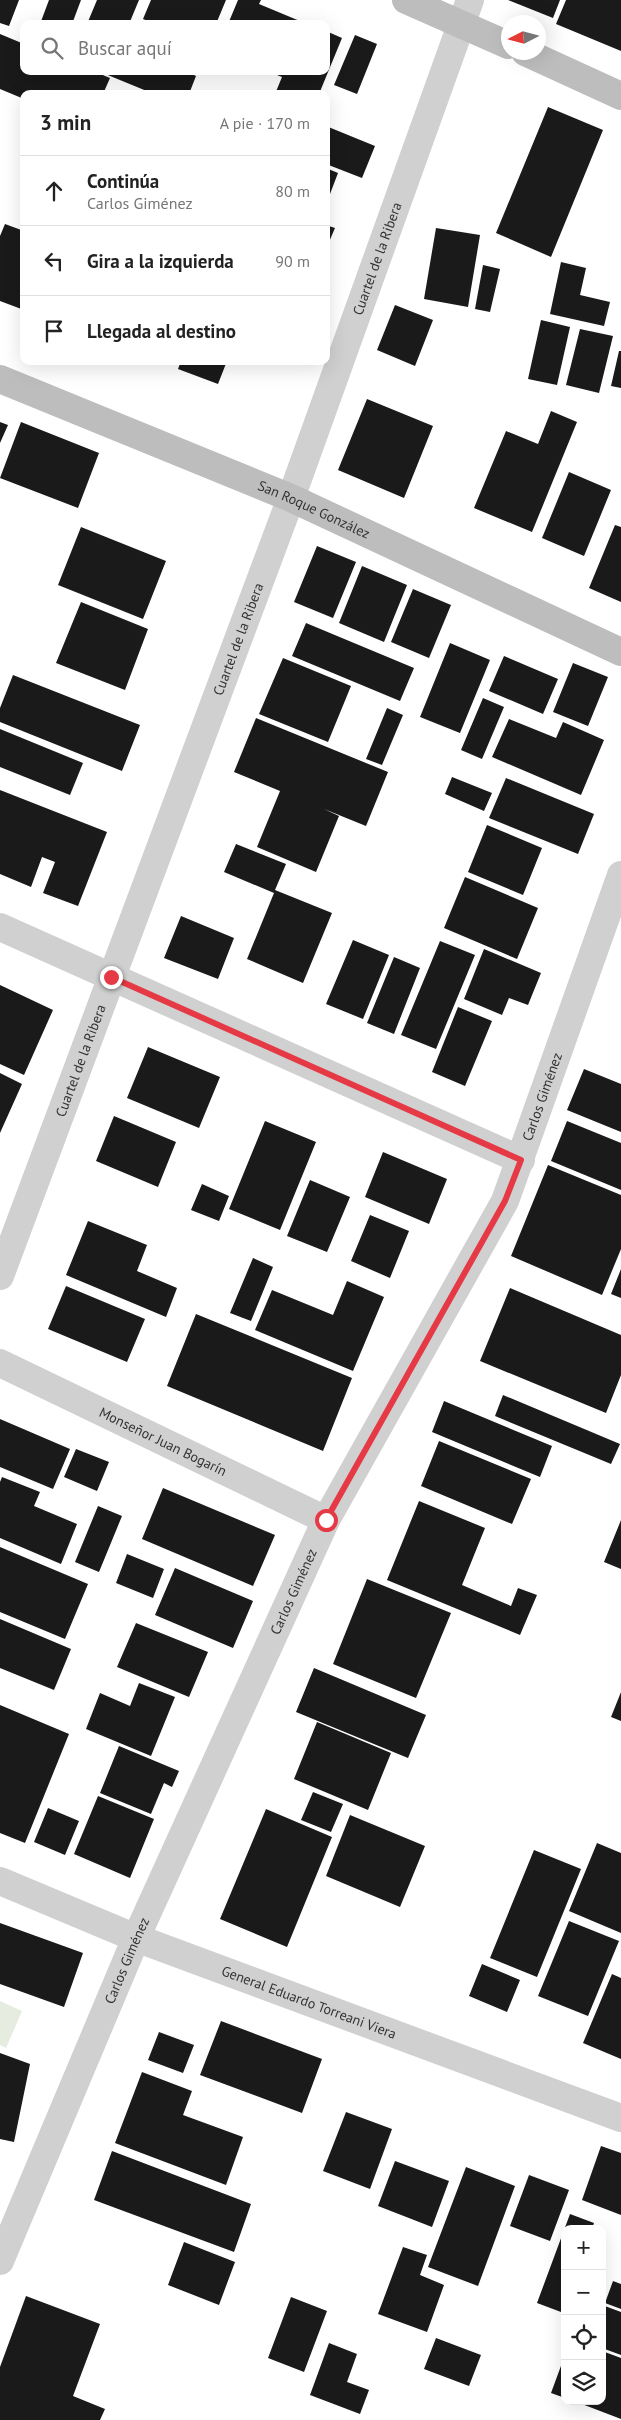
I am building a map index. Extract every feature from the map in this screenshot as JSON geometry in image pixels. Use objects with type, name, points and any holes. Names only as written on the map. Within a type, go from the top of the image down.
[{"type":"street","points":[[406,0],[465,12],[501,40]]},
{"type":"street","name":"Cuartel de la Ribera","points":[[0,1276],[291,498],[465,12]]},
{"type":"street","points":[[542,60],[621,96]]},
{"type":"street","name":"San Roque González","points":[[0,379],[291,498],[621,652]]},
{"type":"street","name":"Carlos Giménez","points":[[0,2261],[136,1938],[326,1520],[505,1201],[621,875]]},
{"type":"street","points":[[0,928],[521,1160]]},
{"type":"street","name":"Monseñor Juan Bogarín","points":[[0,1363],[326,1520]]},
{"type":"street","name":"General Eduardo Torreani Viera","points":[[0,1881],[136,1938],[621,2118]]},
{"type":"shaded area","points":[[0,2001],[22,2011],[6,2048],[0,2045]]},
{"type":"building","points":[[0,0],[19,0],[9,26],[0,23]]},
{"type":"building","points":[[49,0],[81,0],[74,20],[42,20]]},
{"type":"building","points":[[97,0],[139,0],[131,20],[89,20]]},
{"type":"building","points":[[151,0],[226,0],[218,20],[143,19]]},
{"type":"building","points":[[238,0],[261,0],[259,4],[297,20],[230,20]]},
{"type":"building","points":[[508,0],[560,0],[553,18]]},
{"type":"building","points":[[566,0],[621,0],[621,51],[556,24]]},
{"type":"building","points":[[330,33],[342,38],[330,67]]},
{"type":"building","points":[[0,34],[20,42],[20,75],[103,75],[110,78],[105,90],[20,90],[20,97],[0,89]]},
{"type":"building","points":[[355,35],[377,44],[357,94],[334,85]]},
{"type":"building","points":[[108,75],[196,76],[191,90],[144,90]]},
{"type":"building","points":[[277,75],[327,75],[321,90],[277,90],[282,77]]},
{"type":"building","points":[[548,107],[603,130],[551,257],[496,233]]},
{"type":"building","points":[[330,128],[375,146],[362,178],[330,166]]},
{"type":"building","points":[[330,170],[338,173],[330,194]]},
{"type":"building","points":[[5,224],[20,230],[20,308],[0,301],[0,236]]},
{"type":"building","points":[[330,226],[335,228],[330,240]]},
{"type":"building","points":[[436,228],[480,235],[468,307],[424,299]]},
{"type":"building","points":[[561,262],[586,268],[580,295],[610,302],[604,326],[550,314]]},
{"type":"building","points":[[483,265],[500,269],[490,312],[475,309]]},
{"type":"building","points":[[395,305],[433,320],[415,366],[377,350]]},
{"type":"building","points":[[541,320],[570,327],[557,385],[528,379]]},
{"type":"building","points":[[580,329],[613,336],[599,393],[566,385]]},
{"type":"building","points":[[619,351],[621,351],[621,388],[611,386]]},
{"type":"building","points":[[180,365],[225,365],[218,384],[178,369]]},
{"type":"building","points":[[367,399],[433,426],[404,498],[338,470]]},
{"type":"building","points":[[551,411],[577,422],[532,532],[474,508],[506,431],[538,444]]},
{"type":"building","points":[[0,422],[8,425],[0,443]]},
{"type":"building","points":[[21,422],[99,453],[78,508],[0,478]]},
{"type":"building","points":[[569,472],[611,490],[584,556],[542,538]]},
{"type":"building","points":[[615,525],[621,527],[621,602],[589,588]]},
{"type":"building","points":[[81,527],[166,561],[143,619],[58,585]]},
{"type":"building","points":[[317,546],[356,562],[333,618],[294,602]]},
{"type":"building","points":[[362,566],[407,585],[384,642],[339,623]]},
{"type":"building","points":[[413,589],[451,605],[429,658],[391,642]]},
{"type":"building","points":[[81,602],[148,629],[125,690],[56,663]]},
{"type":"building","points":[[306,623],[414,668],[400,701],[292,656]]},
{"type":"building","points":[[450,643],[490,660],[460,733],[420,717]]},
{"type":"building","points":[[504,656],[558,679],[543,714],[489,691]]},
{"type":"building","points":[[283,658],[351,686],[328,742],[259,714]]},
{"type":"building","points":[[573,663],[608,677],[588,726],[553,712]]},
{"type":"building","points":[[13,675],[140,725],[122,771],[0,722],[0,708]]},
{"type":"building","points":[[483,698],[504,707],[482,759],[461,750]]},
{"type":"building","points":[[387,708],[403,715],[382,765],[366,759]]},
{"type":"building","points":[[256,718],[388,772],[366,826],[324,809],[339,816],[316,872],[257,847],[280,791],[234,772]]},
{"type":"building","points":[[509,719],[556,738],[563,722],[604,740],[581,795],[492,757]]},
{"type":"building","points":[[0,729],[83,763],[70,795],[0,767]]},
{"type":"building","points":[[452,777],[492,793],[484,811],[445,794]]},
{"type":"building","points":[[506,778],[594,814],[578,854],[489,818]]},
{"type":"building","points":[[0,790],[107,832],[78,906],[43,893],[55,862],[42,857],[31,887],[0,874]]},
{"type":"building","points":[[487,825],[542,848],[523,895],[468,872]]},
{"type":"building","points":[[236,844],[286,864],[275,890],[332,913],[303,983],[247,959],[274,893],[224,872]]},
{"type":"building","points":[[465,877],[538,908],[517,959],[444,928]]},
{"type":"building","points":[[181,916],[234,938],[218,979],[164,958]]},
{"type":"building","points":[[353,940],[389,955],[363,1019],[326,1004]]},
{"type":"building","points":[[440,941],[475,955],[436,1049],[401,1035]]},
{"type":"building","points":[[484,949],[541,973],[528,1005],[509,998],[502,1015],[464,999]]},
{"type":"building","points":[[394,957],[420,968],[394,1034],[367,1023]]},
{"type":"building","points":[[0,985],[53,1010],[24,1075],[0,1064]]},
{"type":"building","points":[[458,1007],[492,1021],[465,1086],[432,1072]]},
{"type":"building","points":[[148,1047],[220,1077],[199,1128],[127,1098]]},
{"type":"building","points":[[584,1069],[621,1084],[621,1132],[567,1110]]},
{"type":"building","points":[[0,1073],[22,1084],[0,1133]]},
{"type":"building","points":[[114,1116],[176,1142],[158,1187],[96,1161]]},
{"type":"building","points":[[265,1121],[316,1142],[280,1230],[229,1209]]},
{"type":"building","points":[[567,1121],[621,1143],[621,1190],[551,1161]]},
{"type":"building","points":[[383,1152],[447,1179],[429,1224],[365,1197]]},
{"type":"building","points":[[548,1165],[621,1195],[621,1249],[602,1295],[511,1256]]},
{"type":"building","points":[[310,1180],[350,1197],[327,1252],[287,1236]]},
{"type":"building","points":[[202,1184],[229,1196],[219,1221],[191,1210]]},
{"type":"building","points":[[370,1215],[409,1231],[390,1278],[351,1261]]},
{"type":"building","points":[[88,1221],[147,1245],[137,1271],[177,1288],[166,1317],[66,1275]]},
{"type":"building","points":[[253,1258],[273,1267],[251,1321],[230,1313]]},
{"type":"building","points":[[621,1269],[621,1298],[611,1294]]},
{"type":"building","points":[[347,1281],[384,1297],[353,1371],[255,1330],[272,1290],[333,1315]]},
{"type":"building","points":[[66,1286],[145,1319],[127,1362],[48,1329]]},
{"type":"building","points":[[510,1288],[621,1335],[621,1375],[606,1413],[480,1361]]},
{"type":"building","points":[[196,1314],[352,1378],[323,1451],[167,1386]]},
{"type":"building","points":[[503,1395],[620,1444],[611,1464],[495,1416]]},
{"type":"building","points":[[444,1401],[552,1446],[540,1477],[432,1432]]},
{"type":"building","points":[[0,1419],[70,1449],[53,1489],[0,1467]]},
{"type":"building","points":[[439,1441],[531,1479],[512,1524],[421,1486]]},
{"type":"building","points":[[76,1449],[109,1462],[97,1491],[64,1477]]},
{"type":"building","points":[[2,1477],[40,1492],[34,1506],[77,1524],[61,1564],[0,1538],[0,1482]]},
{"type":"building","points":[[163,1488],[275,1535],[253,1586],[142,1539]]},
{"type":"building","points":[[419,1501],[485,1528],[462,1585],[511,1606],[518,1588],[537,1595],[520,1635],[387,1580]]},
{"type":"building","points":[[98,1506],[122,1516],[99,1572],[75,1562]]},
{"type":"building","points":[[621,1520],[621,1569],[604,1562]]},
{"type":"building","points":[[0,1547],[88,1584],[65,1639],[0,1612]]},
{"type":"building","points":[[127,1554],[164,1569],[153,1598],[116,1583]]},
{"type":"building","points":[[175,1568],[253,1601],[233,1648],[155,1615]]},
{"type":"building","points":[[367,1579],[451,1613],[416,1698],[333,1664]]},
{"type":"building","points":[[0,1619],[71,1649],[54,1690],[0,1668]]},
{"type":"building","points":[[136,1623],[208,1652],[189,1697],[117,1667]]},
{"type":"building","points":[[314,1668],[426,1715],[408,1758],[296,1712]]},
{"type":"building","points":[[139,1683],[175,1697],[151,1756],[86,1729],[100,1693],[130,1706]]},
{"type":"building","points":[[621,1692],[621,1721],[611,1717]]},
{"type":"building","points":[[0,1705],[69,1734],[25,1843],[0,1833]]},
{"type":"building","points":[[317,1722],[391,1753],[368,1810],[294,1779]]},
{"type":"building","points":[[119,1746],[179,1771],[172,1787],[164,1783],[151,1814],[100,1793]]},
{"type":"building","points":[[313,1792],[343,1804],[331,1832],[301,1820]]},
{"type":"building","points":[[98,1796],[154,1819],[130,1878],[74,1854]]},
{"type":"building","points":[[48,1808],[79,1821],[65,1855],[34,1842]]},
{"type":"building","points":[[266,1809],[332,1837],[287,1947],[220,1919]]},
{"type":"building","points":[[350,1815],[425,1846],[400,1907],[326,1876]]},
{"type":"building","points":[[597,1843],[621,1853],[621,1933],[569,1911]]},
{"type":"building","points":[[534,1850],[581,1869],[537,1977],[490,1958]]},
{"type":"building","points":[[569,1921],[619,1941],[588,2016],[538,1996]]},
{"type":"building","points":[[0,1923],[83,1953],[64,2007],[0,1984]]},
{"type":"building","points":[[482,1964],[520,1980],[507,2012],[469,1996]]},
{"type":"building","points":[[612,1974],[621,1978],[621,2059],[583,2043]]},
{"type":"building","points":[[221,2021],[322,2059],[302,2113],[200,2075]]},
{"type":"building","points":[[159,2032],[194,2045],[183,2073],[148,2060]]},
{"type":"building","points":[[0,2053],[30,2064],[14,2142],[0,2139]]},
{"type":"building","points":[[142,2072],[192,2091],[183,2115],[243,2137],[226,2185],[115,2143]]},
{"type":"building","points":[[346,2112],[392,2129],[370,2189],[323,2171]]},
{"type":"building","points":[[601,2146],[621,2153],[621,2215],[582,2200]]},
{"type":"building","points":[[112,2151],[251,2204],[234,2252],[94,2200]]},
{"type":"building","points":[[395,2161],[449,2181],[432,2227],[378,2206]]},
{"type":"building","points":[[466,2167],[515,2186],[478,2286],[428,2267]]},
{"type":"building","points":[[529,2175],[569,2190],[550,2241],[510,2226]]},
{"type":"building","points":[[570,2214],[594,2223],[593,2225],[566,2225]]},
{"type":"building","points":[[561,2238],[561,2312],[537,2303]]},
{"type":"building","points":[[184,2242],[235,2262],[219,2305],[168,2285]]},
{"type":"building","points":[[403,2247],[427,2255],[420,2275],[444,2285],[427,2332],[378,2314]]},
{"type":"building","points":[[613,2281],[621,2284],[621,2309],[606,2303]]},
{"type":"building","points":[[26,2296],[100,2324],[73,2396],[105,2409],[100,2420],[0,2420],[0,2367]]},
{"type":"building","points":[[291,2297],[327,2311],[304,2372],[268,2358]]},
{"type":"building","points":[[606,2306],[621,2312],[621,2355],[606,2349]]},
{"type":"building","points":[[436,2338],[481,2355],[469,2386],[424,2369]]},
{"type":"building","points":[[329,2343],[357,2354],[347,2382],[369,2390],[360,2414],[310,2395]]},
{"type":"building","points":[[606,2352],[621,2358],[621,2419],[584,2405],[606,2405]]},
{"type":"building","points":[[561,2366],[561,2397],[551,2393]]},
{"type":"route","points":[[111,977],[521,1160],[505,1201],[326,1520]]}]
